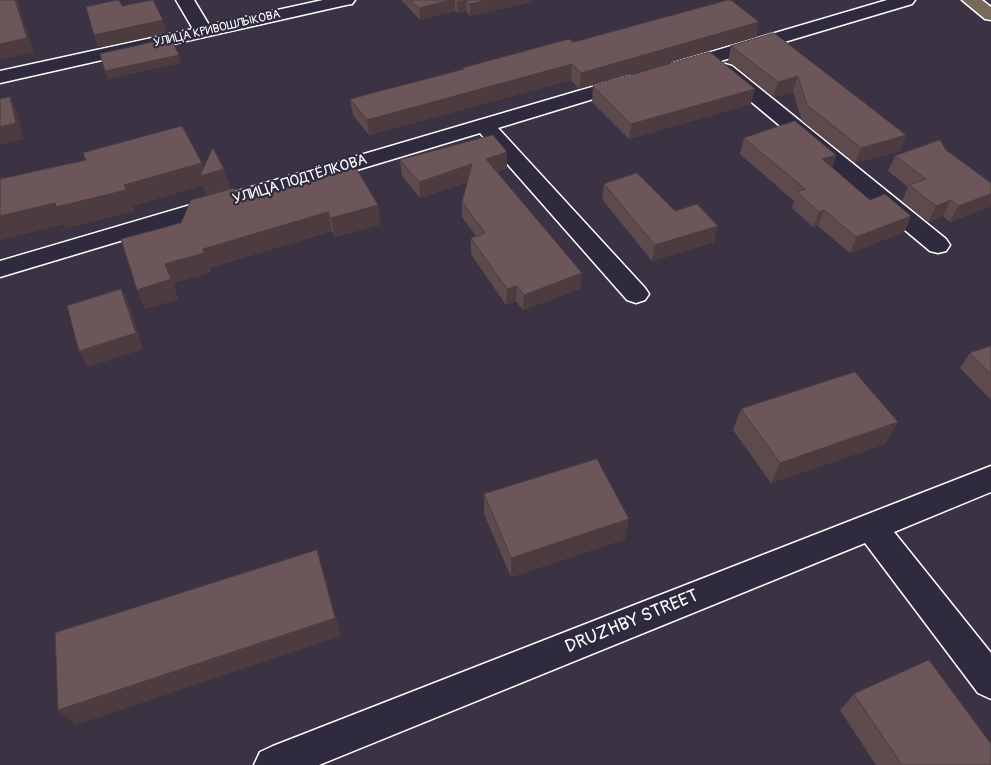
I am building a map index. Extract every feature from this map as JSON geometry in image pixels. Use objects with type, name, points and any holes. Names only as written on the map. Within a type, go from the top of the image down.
[{"type":"main road","points":[[970,0],[991,15]]},
{"type":"street","points":[[185,0],[204,32]]},
{"type":"street","name":"УЛИЦА КРИВОШЛЫКОВА","points":[[0,78],[346,0]]},
{"type":"street","name":"УЛИЦА ПОДТЁЛКОВА","points":[[0,269],[906,0]]},
{"type":"street","points":[[710,58],[938,245]]},
{"type":"street","points":[[484,125],[636,294]]},
{"type":"street","name":"DRUZHBY STREET","points":[[273,765],[991,479]]},
{"type":"street","points":[[871,527],[991,681]]},
{"type":"building","points":[[0,0],[15,0],[27,38],[0,44]]},
{"type":"building","points":[[119,0],[122,6],[153,0],[163,20],[94,35],[86,7]]},
{"type":"building","points":[[411,0],[451,0],[419,8]]},
{"type":"building","points":[[466,0],[487,0],[470,4]]},
{"type":"building","points":[[731,0],[759,22],[581,73],[572,64],[367,120],[350,99],[569,39],[573,42]]},
{"type":"building","points":[[774,33],[906,135],[861,148],[807,105],[798,76],[778,82],[731,46]]},
{"type":"building","points":[[171,38],[179,55],[105,71],[100,54]]},
{"type":"building","points":[[710,52],[755,89],[631,124],[593,86]]},
{"type":"building","points":[[10,97],[16,123],[0,127],[0,99]]},
{"type":"building","points":[[795,121],[836,155],[822,159],[870,200],[885,194],[911,216],[856,237],[824,210],[819,212],[797,192],[805,189],[744,138]]},
{"type":"building","points":[[182,126],[202,163],[124,185],[126,190],[56,207],[55,203],[0,216],[0,179],[86,160],[83,153]]},
{"type":"building","points":[[493,135],[507,152],[486,159],[582,273],[524,295],[517,286],[507,289],[471,238],[485,233],[462,202],[472,164],[419,182],[400,160]]},
{"type":"building","points":[[940,140],[946,150],[991,183],[991,194],[958,206],[951,200],[936,206],[909,185],[926,179],[895,156]]},
{"type":"building","points":[[213,148],[224,169],[200,176]]},
{"type":"building","points":[[356,168],[378,205],[331,218],[328,212],[203,249],[204,253],[165,264],[171,279],[137,290],[121,239],[181,223],[191,200],[234,188],[240,201]]},
{"type":"building","points":[[637,173],[675,211],[697,204],[718,226],[655,245],[604,184]]},
{"type":"building","points":[[121,289],[136,333],[79,351],[67,306]]},
{"type":"building","points":[[991,346],[991,374],[970,353]]},
{"type":"building","points":[[855,372],[898,422],[780,463],[741,409]]},
{"type":"building","points":[[597,459],[629,519],[511,558],[484,494]]},
{"type":"building","points":[[317,550],[335,618],[58,710],[55,633]]},
{"type":"building","points":[[929,660],[991,744],[991,765],[902,765],[854,694]]}]
